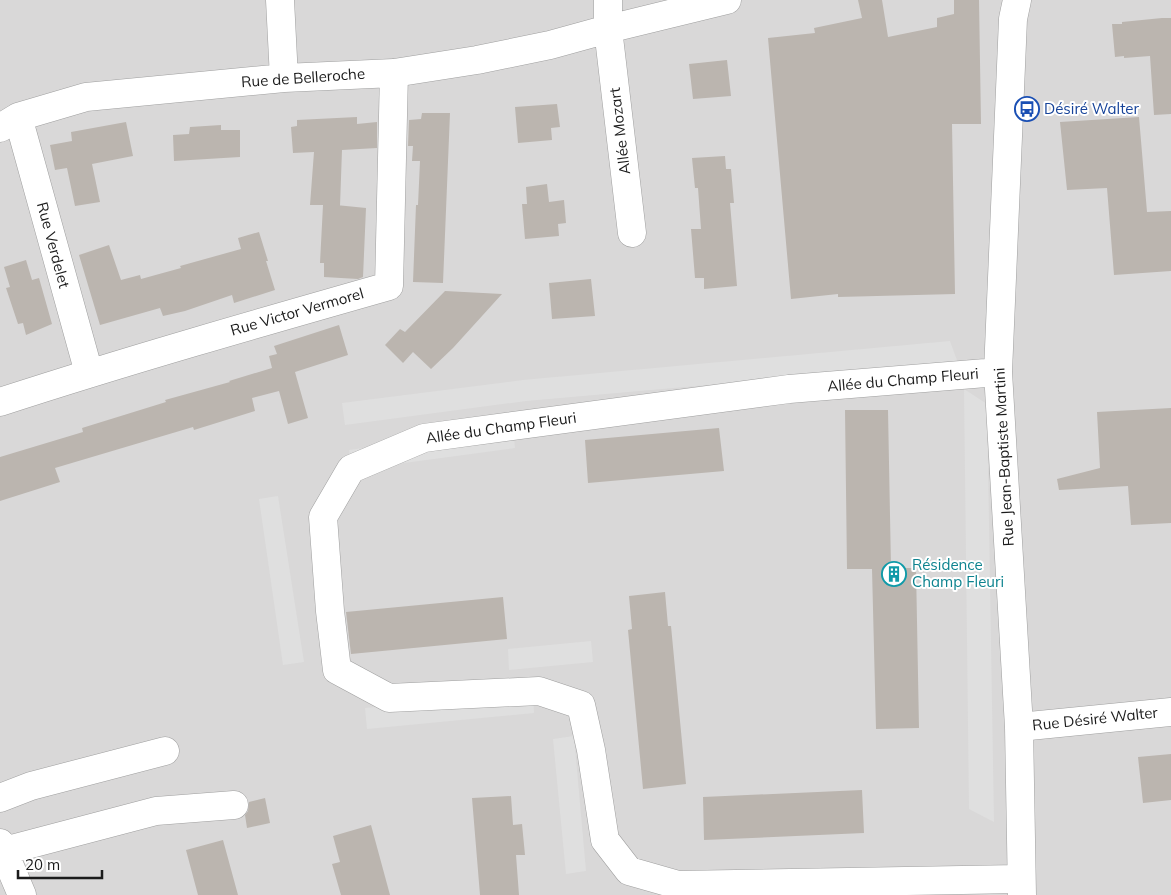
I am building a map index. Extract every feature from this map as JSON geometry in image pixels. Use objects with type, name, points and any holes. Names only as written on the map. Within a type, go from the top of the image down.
[{"type":"street","points":[[280,0],[284,78]]},
{"type":"street","name":"Allée Mozart","points":[[608,0],[608,29],[632,233]]},
{"type":"street","name":"Rue de Belleroche","points":[[9,122],[86,97],[284,78],[394,73],[477,60],[550,45],[727,0]]},
{"type":"street","name":"Rue Jean-Baptiste Martini","points":[[1012,6],[998,372],[1019,727],[1022,887]]},
{"type":"street","name":"Rue Victor Vermorel","points":[[0,402],[225,332],[389,286],[394,73]]},
{"type":"street","name":"Rue Verdelet","points":[[9,122],[89,373]]},
{"type":"street","name":"Allée du Champ Fleuri","points":[[998,372],[789,389],[424,438],[351,469],[323,517],[330,611],[337,670],[390,698],[539,691],[581,705],[591,750],[605,840],[629,871],[678,885],[1022,887]]},
{"type":"street","name":"Rue Désiré Walter","points":[[1019,727],[1171,712]]},
{"type":"street","points":[[0,798],[31,786],[165,751]]},
{"type":"street","points":[[22,895],[2,847],[156,811],[234,805]]},
{"type":"shaded area","points":[[0,0],[1171,0],[1171,895],[0,895]]},
{"type":"shaded area","points":[[950,341],[958,363],[526,401],[345,425],[342,403],[523,380]]},
{"type":"shaded area","points":[[964,389],[987,404],[994,822],[969,809]]},
{"type":"shaded area","points":[[513,427],[515,448],[352,470],[349,450]]},
{"type":"shaded area","points":[[278,496],[304,662],[283,665],[259,499]]},
{"type":"shaded area","points":[[591,641],[593,662],[509,670],[508,649]]},
{"type":"shaded area","points":[[533,692],[534,713],[367,729],[365,708]]},
{"type":"shaded area","points":[[574,736],[586,871],[566,874],[553,739]]},
{"type":"building","points":[[858,0],[882,0],[888,37],[937,27],[937,18],[954,14],[954,0],[979,0],[981,124],[952,124],[955,294],[838,297],[838,294],[791,299],[768,38],[815,33],[814,28],[862,18]]},
{"type":"building","points":[[1171,18],[1171,114],[1154,115],[1150,56],[1115,57],[1112,24]]},
{"type":"building","points":[[727,60],[731,96],[693,99],[689,64]]},
{"type":"building","points":[[557,104],[560,127],[551,128],[552,140],[518,143],[515,107]]},
{"type":"building","points":[[422,113],[450,113],[443,283],[413,282],[420,161],[412,161],[413,146],[408,146],[409,120],[421,119]]},
{"type":"building","points":[[357,117],[357,124],[377,122],[377,148],[342,150],[340,205],[366,208],[363,277],[358,279],[324,277],[324,263],[320,263],[323,205],[310,205],[314,152],[293,153],[291,127],[297,126],[297,120]]},
{"type":"building","points":[[1139,117],[1147,212],[1171,211],[1171,271],[1114,275],[1107,188],[1067,190],[1060,122]]},
{"type":"building","points":[[126,122],[133,156],[92,164],[100,202],[75,206],[67,168],[55,170],[50,145],[72,141],[71,132]]},
{"type":"building","points":[[221,125],[221,130],[240,130],[240,157],[174,161],[173,135],[189,134],[190,127]]},
{"type":"building","points":[[725,156],[726,169],[731,169],[734,203],[730,203],[737,286],[704,289],[704,278],[695,278],[691,229],[701,229],[698,188],[695,188],[692,158]]},
{"type":"building","points":[[547,184],[549,202],[564,200],[566,223],[558,224],[559,236],[525,239],[522,204],[527,204],[526,187]]},
{"type":"building","points":[[259,232],[275,290],[234,303],[232,295],[185,311],[163,316],[160,308],[100,325],[79,255],[109,245],[121,280],[140,275],[141,279],[241,249],[238,238]]},
{"type":"building","points":[[26,260],[32,280],[39,278],[52,324],[26,335],[23,323],[18,324],[6,288],[10,287],[4,267]]},
{"type":"building","points":[[591,279],[595,316],[552,319],[549,283]]},
{"type":"building","points":[[445,291],[502,294],[453,348],[431,369],[413,352],[403,363],[385,345],[400,329],[405,332]]},
{"type":"building","points":[[339,325],[348,355],[295,372],[308,418],[288,424],[279,391],[252,398],[255,411],[194,430],[193,427],[55,468],[60,482],[0,501],[0,457],[83,432],[82,428],[166,402],[165,400],[272,368],[269,356],[277,354],[274,346]]},
{"type":"building","points":[[1171,408],[1171,523],[1131,525],[1128,486],[1059,490],[1057,479],[1100,468],[1097,412]]},
{"type":"building","name":"Résidence Champ Fleuri","points":[[845,410],[888,410],[891,568],[916,568],[919,728],[876,729],[872,569],[847,569]]},
{"type":"building","points":[[719,428],[724,471],[588,483],[585,440]]},
{"type":"building","points":[[665,592],[668,626],[671,626],[686,784],[643,789],[628,630],[632,629],[629,596]]},
{"type":"building","points":[[503,597],[507,639],[351,654],[346,612]]},
{"type":"building","points":[[1171,754],[1171,800],[1143,803],[1138,757]]},
{"type":"building","points":[[862,790],[864,833],[704,840],[703,797]]},
{"type":"building","points":[[511,796],[513,825],[522,824],[525,855],[516,855],[519,895],[480,895],[472,798]]},
{"type":"building","points":[[265,798],[270,823],[247,828],[245,815],[248,811],[249,802]]},
{"type":"building","points":[[371,825],[390,895],[341,895],[332,864],[340,862],[333,836]]},
{"type":"building","points":[[223,840],[238,895],[198,895],[186,850]]},
{"type":"place","name":"Désiré Walter","points":[[1027,109]]},
{"type":"place","name":"Résidence Champ Fleuri","points":[[894,574]]}]
